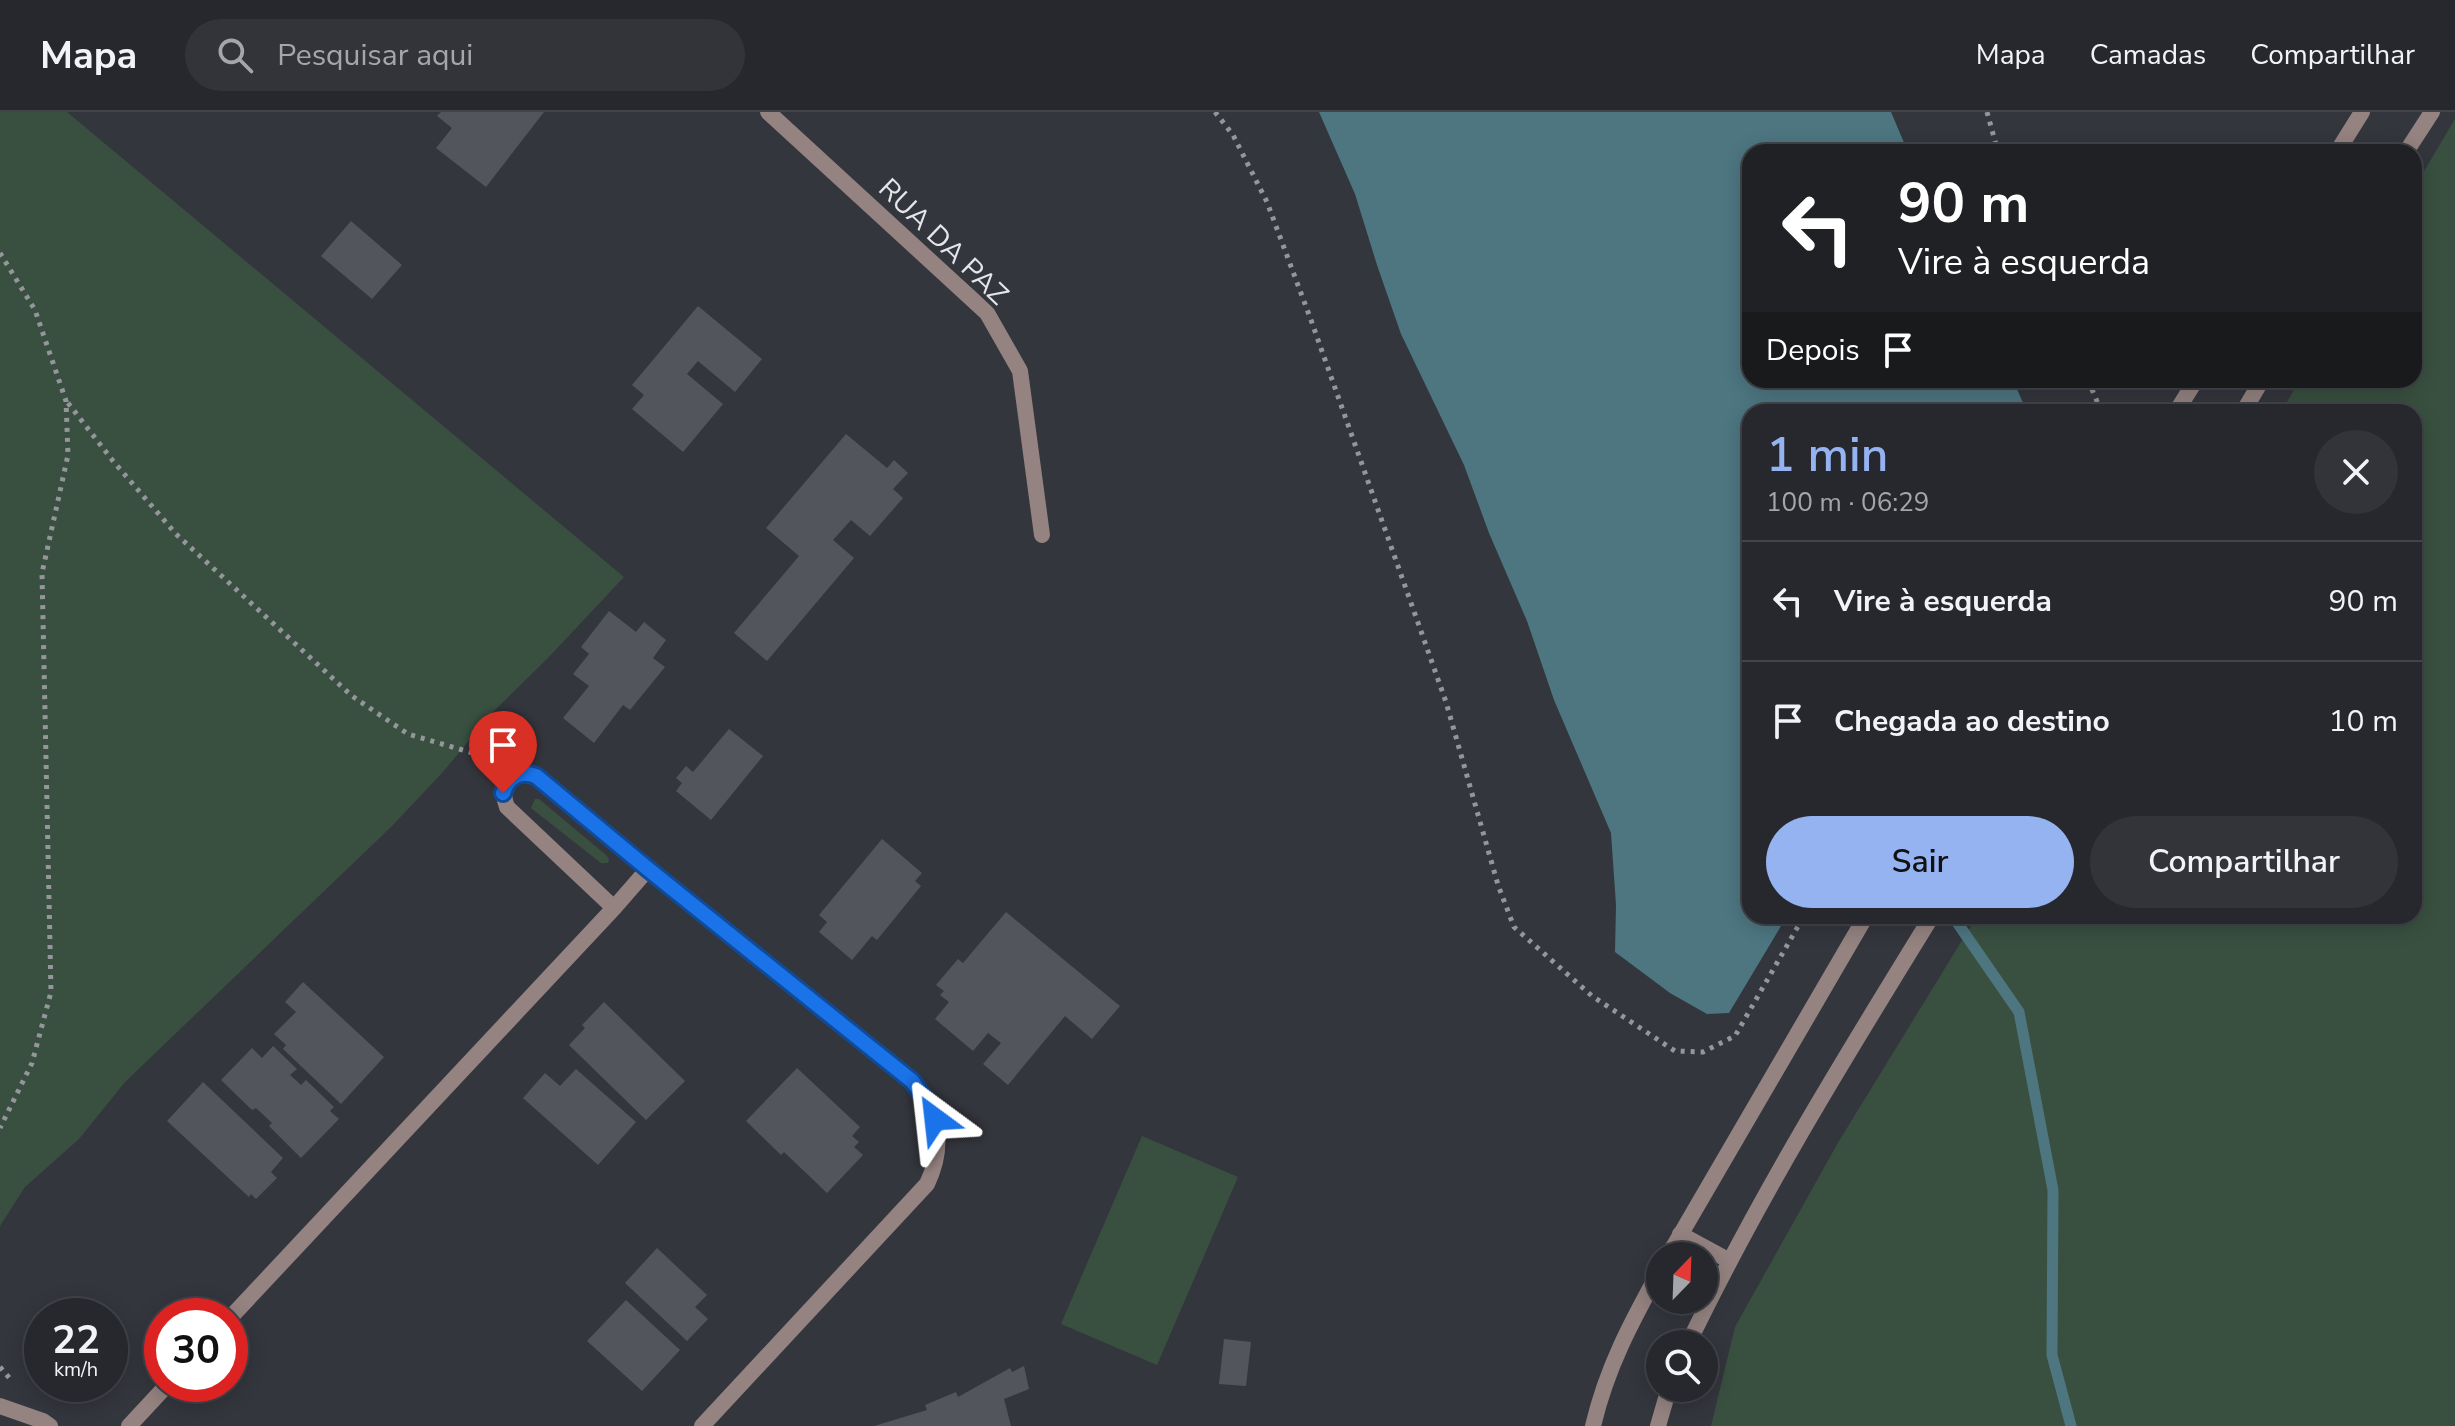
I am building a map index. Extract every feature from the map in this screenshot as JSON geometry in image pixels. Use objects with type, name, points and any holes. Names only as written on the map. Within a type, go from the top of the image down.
[{"type":"street","name":"RUA DA PAZ","points":[[768,112],[987,313],[1020,371],[1042,535]]},
{"type":"street","points":[[2342,144],[2362,112]]},
{"type":"street","points":[[2411,144],[2432,112]]},
{"type":"street","points":[[614,908],[507,807],[503,793],[515,775],[536,776],[912,1081],[935,1119],[938,1156],[927,1184],[702,1426]]},
{"type":"street","points":[[248,1299],[648,869]]},
{"type":"street","points":[[1676,1242],[1861,924]]},
{"type":"street","points":[[1695,1330],[1728,1260],[1809,1116],[1927,924]]},
{"type":"street","points":[[1680,1234],[1728,1260]]},
{"type":"street","points":[[1593,1426],[1602,1386],[1646,1296]]},
{"type":"street","points":[[129,1426],[151,1402]]},
{"type":"street","points":[[1658,1426],[1665,1402]]},
{"type":"street","points":[[0,1406],[50,1426]]},
{"type":"path","points":[[1215,112],[1233,135],[1267,202],[1316,334],[1446,702],[1498,885],[1514,927],[1592,996],[1675,1051],[1703,1052],[1735,1036],[1799,924]]},
{"type":"path","points":[[1987,112],[1996,144]]},
{"type":"path","points":[[0,253],[35,310],[66,401],[68,455],[42,573],[51,992],[32,1063],[0,1128]]},
{"type":"path","points":[[66,401],[176,534],[352,696],[408,734],[483,756]]},
{"type":"green space","points":[[0,112],[67,112],[624,577],[492,713],[443,772],[391,827],[125,1082],[79,1139],[25,1187],[0,1226]]},
{"type":"green space","points":[[2455,119],[2455,1426],[1711,1426],[1735,1327],[1839,1141],[1972,924],[2422,924],[2422,404],[2286,404],[2295,388],[2422,388],[2422,175]]},
{"type":"green space","points":[[535,799],[539,799],[606,855],[608,863],[601,863],[531,808]]},
{"type":"green space","points":[[1142,1136],[1238,1177],[1157,1365],[1061,1324]]},
{"type":"water","points":[[1319,112],[1891,112],[1905,144],[1742,144],[1742,388],[2016,388],[2024,404],[1742,404],[1742,924],[1782,924],[1729,1013],[1707,1014],[1670,993],[1615,952],[1616,905],[1611,833],[1554,700],[1527,621],[1464,465],[1401,334],[1355,194]]},
{"type":"building","points":[[441,112],[544,112],[486,187],[436,148],[452,128],[437,116]]},
{"type":"building","points":[[351,221],[402,265],[372,299],[321,256]]},
{"type":"building","points":[[698,306],[762,359],[735,392],[698,361],[687,374],[723,404],[683,452],[632,409],[644,395],[632,385]]},
{"type":"building","points":[[846,434],[887,468],[894,460],[908,473],[893,489],[903,498],[870,536],[851,520],[833,540],[854,558],[767,661],[734,633],[799,556],[766,528]]},
{"type":"building","points":[[609,611],[636,632],[644,622],[666,640],[653,658],[665,667],[630,710],[623,705],[594,743],[563,718],[589,686],[573,674],[589,654],[581,647]]},
{"type":"building","points":[[729,729],[763,756],[711,820],[676,791],[682,783],[676,778],[686,766],[693,772]]},
{"type":"building","points":[[882,839],[922,873],[915,881],[921,886],[877,940],[872,936],[852,960],[819,932],[827,922],[819,915]]},
{"type":"building","points":[[1006,912],[1120,1006],[1092,1039],[1065,1016],[1008,1085],[983,1064],[1001,1043],[988,1033],[973,1051],[935,1019],[949,1002],[940,995],[944,991],[936,985],[958,959],[963,963]]},
{"type":"building","points":[[303,982],[384,1057],[341,1104],[283,1049],[286,1045],[274,1034],[296,1012],[285,1002]]},
{"type":"building","points":[[604,1002],[685,1081],[646,1120],[569,1045],[585,1028],[582,1025]]},
{"type":"building","points":[[273,1046],[297,1069],[290,1075],[301,1085],[306,1080],[334,1107],[330,1111],[339,1119],[301,1158],[269,1126],[272,1123],[256,1108],[252,1110],[221,1080],[252,1048],[262,1058]]},
{"type":"building","points":[[797,1068],[860,1127],[852,1136],[859,1142],[854,1147],[863,1155],[827,1193],[746,1121]]},
{"type":"building","points":[[576,1069],[636,1122],[598,1165],[523,1098],[545,1073],[560,1086]]},
{"type":"building","points":[[203,1082],[283,1158],[271,1172],[277,1178],[256,1199],[251,1194],[249,1197],[167,1121]]},
{"type":"building","points":[[657,1248],[707,1295],[695,1307],[708,1319],[687,1341],[625,1283]]},
{"type":"building","points":[[626,1300],[680,1350],[642,1391],[587,1341]]},
{"type":"building","points":[[1224,1339],[1251,1342],[1246,1386],[1219,1384]]},
{"type":"building","points":[[1024,1366],[1029,1389],[1004,1399],[1011,1426],[874,1426],[927,1410],[925,1405],[956,1392],[958,1397],[1010,1368],[1012,1372]]},
{"type":"waterway","points":[[1958,924],[2019,1012],[2053,1190],[2052,1355],[2071,1426]]},
{"type":"route","points":[[503,793],[515,775],[529,773],[536,776],[912,1081],[935,1119]]}]
